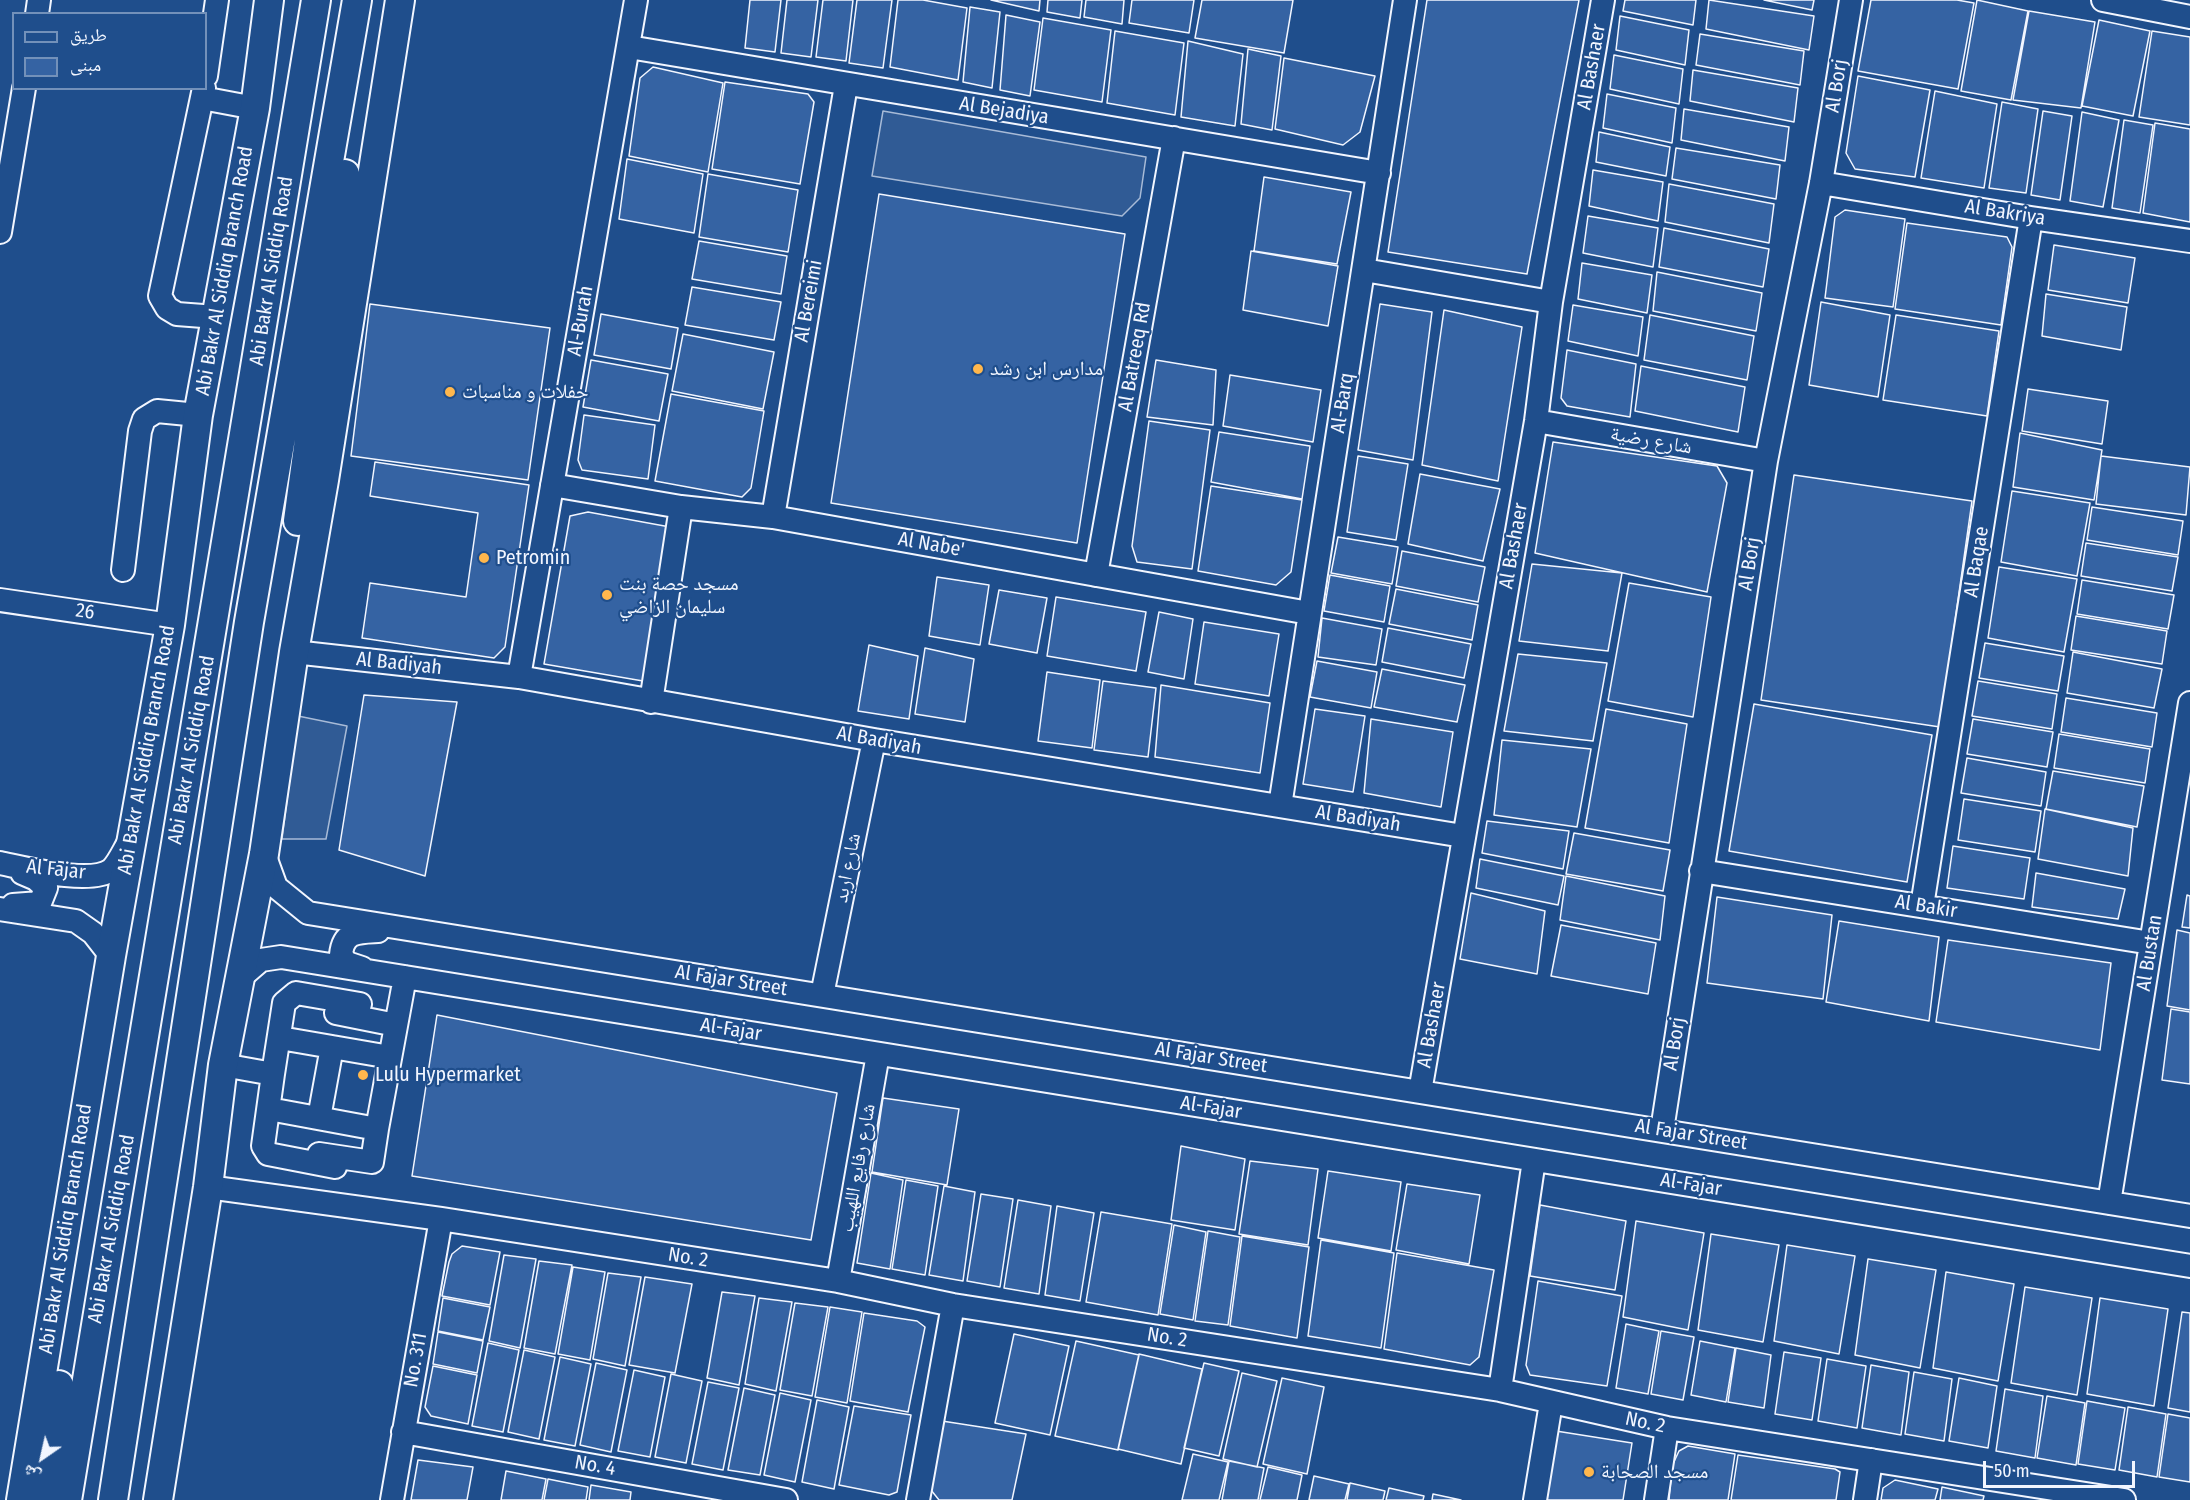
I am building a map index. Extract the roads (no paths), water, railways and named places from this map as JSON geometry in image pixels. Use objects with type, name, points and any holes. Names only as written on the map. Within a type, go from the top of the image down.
[{"type":"main road","name":"Abi Bakr Al Siddiq Branch Road","points":[[21,1500],[131,838],[170,624],[198,416],[255,108],[269,0]]},
{"type":"main road","points":[[255,108],[278,0]]},
{"type":"main road","name":"Abi Bakr Al Siddiq Road","points":[[67,1500],[316,0]]},
{"type":"main road","name":"Abi Bakr Al Siddiq Road","points":[[113,1500],[249,622],[357,0]]},
{"type":"main road","points":[[264,854],[275,688],[368,0]]},
{"type":"main road","points":[[158,1500],[208,1187],[223,1065],[264,854],[294,652],[324,480],[400,0]]},
{"type":"main road","points":[[43,1500],[62,1366],[78,1153]]},
{"type":"main road","points":[[150,1500],[180,1362]]},
{"type":"street","points":[[207,68],[217,0]]},
{"type":"street","name":"Al-Burah","points":[[519,677],[636,0]]},
{"type":"street","name":"Al-Barq","points":[[1280,806],[1405,0]]},
{"type":"street","name":"Al Bashaer","points":[[1420,1092],[1536,421],[1551,302],[1603,0]]},
{"type":"street","name":"Al Borj","points":[[1662,1131],[1766,461],[1821,183],[1851,0]]},
{"type":"street","points":[[2103,0],[2190,17]]},
{"type":"street","name":"Al Bejadiya","points":[[629,47],[1379,173]]},
{"type":"street","name":"Al Bereimi","points":[[773,517],[846,85]]},
{"type":"street","points":[[207,89],[255,108]]},
{"type":"street","points":[[0,232],[24,90]]},
{"type":"street","points":[[204,90],[160,296],[167,308],[177,314],[216,317]]},
{"type":"street","name":"Al Batreeq Rd","points":[[1096,575],[1174,138]]},
{"type":"street","name":"Al Bakriya","points":[[1821,183],[2031,218],[2190,241]]},
{"type":"street","name":"Al Baqae","points":[[1922,906],[2031,218]]},
{"type":"street","points":[[1364,270],[1551,302]]},
{"type":"street","points":[[123,570],[140,431],[144,419],[157,411],[198,416]]},
{"type":"street","name":"شارع رضية","points":[[1536,421],[1766,461]]},
{"type":"street","name":"Al Nabe'","points":[[552,485],[681,507],[773,517],[1309,613]]},
{"type":"street","points":[[651,702],[681,507]]},
{"type":"street","name":"26","points":[[0,600],[170,624]]},
{"type":"street","name":"Al Badiyah","points":[[294,652],[519,677],[874,740],[1463,836]]},
{"type":"street","name":"Al Bustan","points":[[2109,1203],[2190,703]]},
{"type":"street","name":"شارع اربد","points":[[822,995],[874,740]]},
{"type":"street","name":"Al Fajar","points":[[0,863],[45,872],[88,877],[111,870],[131,838]]},
{"type":"street","name":"Al Fajar Street","points":[[264,854],[276,887],[308,913],[2190,1215]]},
{"type":"street","points":[[0,863],[36,879],[46,888],[40,903],[0,908]]},
{"type":"street","name":"Al Bakir","points":[[1701,871],[2151,943]]},
{"type":"street","points":[[0,908],[76,921],[93,933],[111,956]]},
{"type":"street","points":[[291,1149],[372,1162],[396,1025],[397,976],[347,963],[341,956],[342,946],[348,937],[356,932],[416,930]]},
{"type":"street","name":"Al-Fajar","points":[[239,979],[261,960],[280,957],[2190,1266]]},
{"type":"street","points":[[335,1167],[268,1154],[263,1146],[273,1074],[284,1003],[296,993],[360,1004]]},
{"type":"street","points":[[314,1009],[396,1025]]},
{"type":"street","points":[[280,1038],[390,1057]]},
{"type":"street","points":[[319,1118],[332,1047]]},
{"type":"street","name":"شارع رفايع اللهيب","points":[[838,1281],[878,1054]]},
{"type":"street","points":[[223,1065],[273,1074]]},
{"type":"street","points":[[269,1109],[377,1129]]},
{"type":"street","points":[[1500,1390],[1534,1160]]},
{"type":"street","name":"No. 2","points":[[208,1187],[441,1219],[838,1281],[953,1305],[1500,1390],[1667,1428],[2124,1500]]},
{"type":"street","name":"No. 311","points":[[392,1500],[441,1219]]},
{"type":"street","points":[[918,1500],[953,1305]]},
{"type":"street","points":[[1535,1500],[1551,1403]]},
{"type":"street","points":[[1656,1500],[1667,1428]]},
{"type":"street","name":"No. 4","points":[[403,1432],[786,1500]]},
{"type":"street","points":[[1865,1500],[1871,1460]]},
{"type":"place","name":"مدارس ابن رشد","points":[[978,369]]},
{"type":"place","name":"حفلات و مناسبات","points":[[450,392]]},
{"type":"place","name":"Petromin","points":[[484,558]]},
{"type":"place","name":"مسجد حصة بنت سليمان الزاضي","points":[[607,595]]},
{"type":"place","name":"Lulu Hypermarket","points":[[363,1075]]},
{"type":"place","name":"مسجد الصحابة","points":[[1589,1472]]}]
